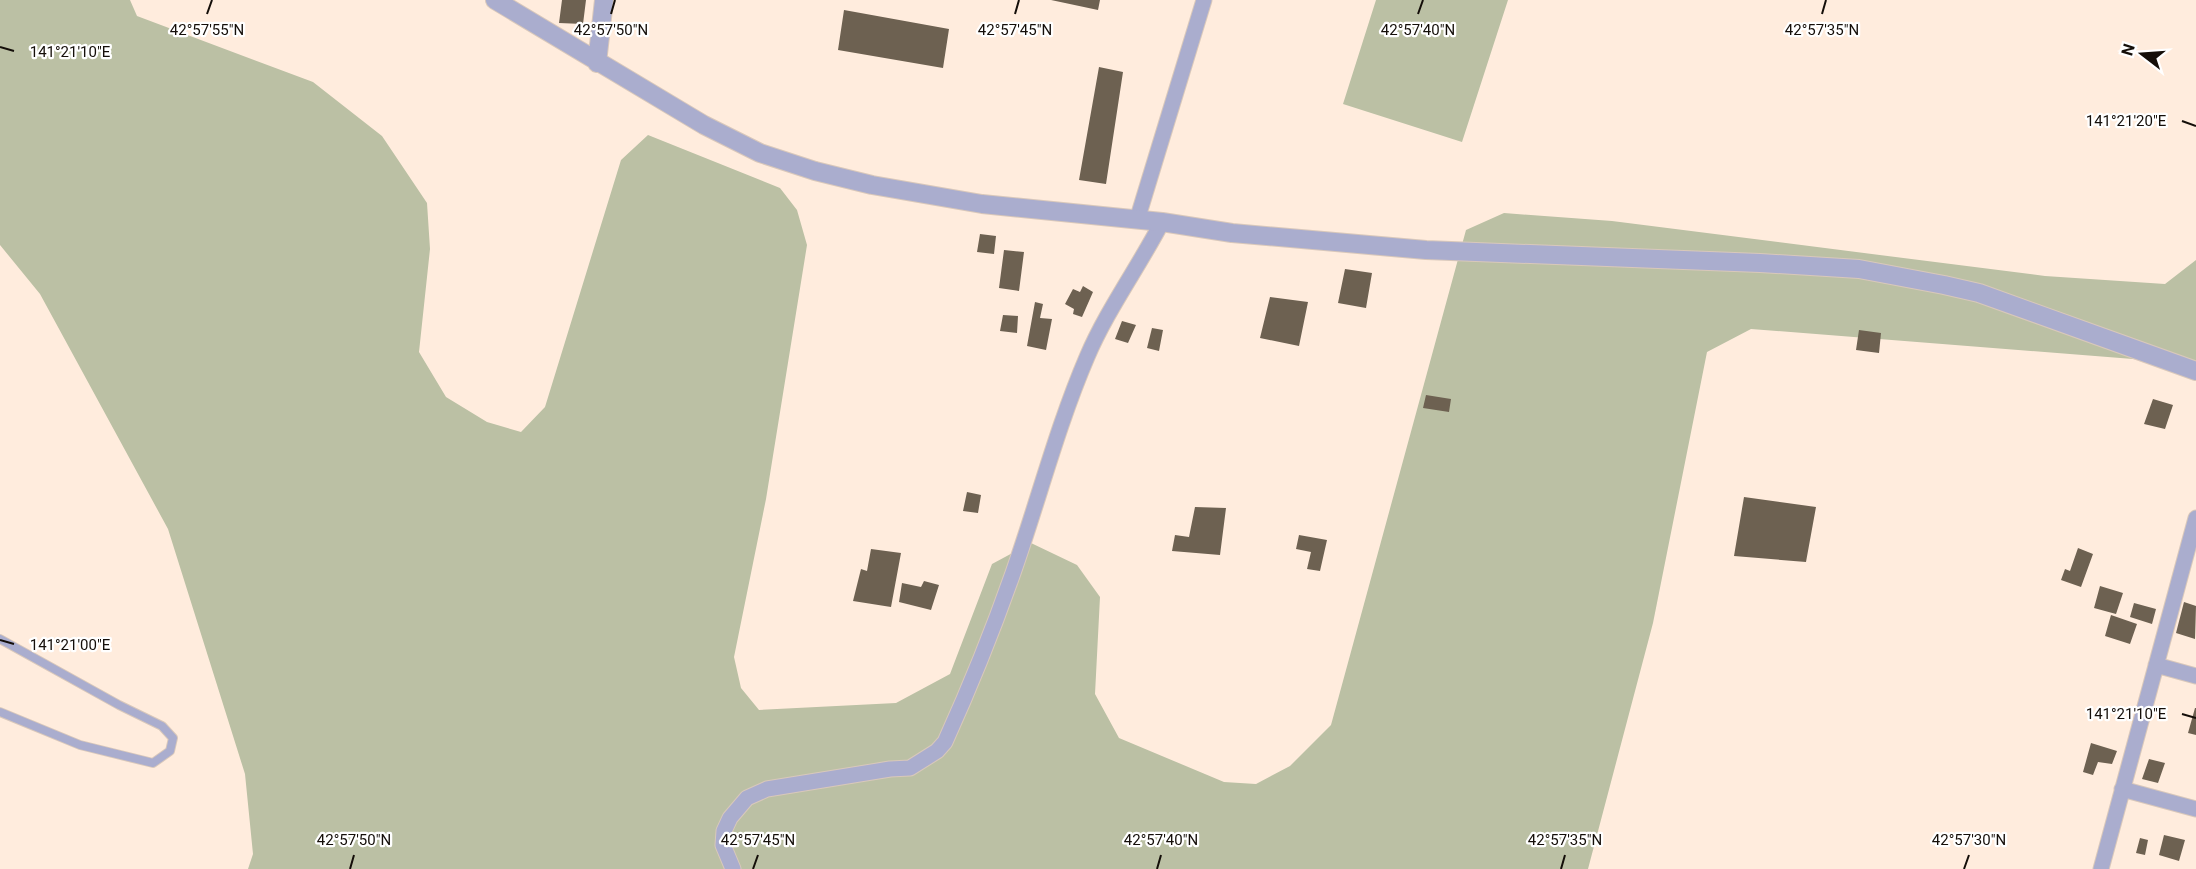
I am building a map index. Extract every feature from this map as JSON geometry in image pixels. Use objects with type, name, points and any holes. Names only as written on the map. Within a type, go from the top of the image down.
[{"type":"street","points":[[495,0],[597,63],[741,144],[760,153],[815,171],[872,185],[981,204],[1162,222],[1232,233],[1426,250],[1858,269],[1979,293],[2196,371]]},
{"type":"street","points":[[597,63],[604,0]]},
{"type":"street","points":[[1137,220],[1204,0]]},
{"type":"street","points":[[734,869],[723,845],[724,831],[730,818],[747,798],[767,789],[890,769],[910,768],[937,751],[945,742],[1013,575],[1067,409],[1086,360],[1101,326],[1143,260],[1162,222]]},
{"type":"street","points":[[2101,869],[2156,665],[2193,541],[2196,518]]},
{"type":"street","points":[[2156,665],[2196,676]]},
{"type":"street","points":[[2122,789],[2196,809]]},
{"type":"lane","points":[[0,639],[119,705],[162,726],[173,738],[170,751],[153,763],[80,745],[0,712]]},
{"type":"green space","points":[[0,0],[130,0],[137,16],[313,82],[382,136],[427,203],[430,249],[419,352],[446,397],[487,422],[521,432],[545,407],[621,160],[648,135],[780,188],[797,210],[807,245],[766,499],[734,657],[741,688],[759,710],[896,703],[950,674],[992,564],[1031,543],[1077,565],[1100,597],[1095,694],[1119,738],[1224,782],[1256,784],[1290,766],[1331,725],[1466,230],[1504,213],[1612,221],[2045,276],[2165,284],[2196,260],[2196,364],[1751,329],[1707,352],[1653,623],[1588,869],[248,869],[253,854],[245,774],[168,529],[40,294],[0,245]]},
{"type":"green space","points":[[1376,0],[1508,0],[1462,142],[1343,104]]},
{"type":"building","points":[[562,0],[586,0],[583,24],[559,23]]},
{"type":"building","points":[[1051,0],[1100,0],[1098,10]]},
{"type":"building","points":[[844,10],[949,29],[943,68],[838,50]]},
{"type":"building","points":[[1099,67],[1123,72],[1106,184],[1079,180]]},
{"type":"building","points":[[980,234],[996,236],[994,254],[977,252]]},
{"type":"building","points":[[1004,250],[1024,252],[1019,291],[999,288]]},
{"type":"building","points":[[1345,269],[1372,273],[1366,308],[1338,303]]},
{"type":"building","points":[[1083,286],[1093,292],[1082,317],[1073,314],[1074,309],[1065,304],[1073,289],[1080,292]]},
{"type":"building","points":[[1270,297],[1308,302],[1299,346],[1260,338]]},
{"type":"building","points":[[1035,302],[1043,304],[1040,318],[1052,319],[1046,350],[1027,346]]},
{"type":"building","points":[[1003,315],[1018,316],[1017,333],[1000,331]]},
{"type":"building","points":[[1122,321],[1136,325],[1128,343],[1115,339]]},
{"type":"building","points":[[1152,328],[1163,330],[1159,351],[1147,348]]},
{"type":"building","points":[[1859,330],[1881,333],[1879,353],[1856,350]]},
{"type":"building","points":[[1426,395],[1451,399],[1449,412],[1423,408]]},
{"type":"building","points":[[2153,399],[2173,405],[2165,429],[2144,424]]},
{"type":"building","points":[[967,492],[981,495],[978,513],[963,511]]},
{"type":"building","points":[[1744,497],[1816,507],[1806,562],[1734,556]]},
{"type":"building","points":[[1195,507],[1226,508],[1220,555],[1172,551],[1175,535],[1189,537]]},
{"type":"building","points":[[1299,535],[1327,540],[1320,571],[1307,569],[1311,552],[1296,549]]},
{"type":"building","points":[[2078,548],[2093,554],[2081,587],[2061,580],[2065,569],[2070,571]]},
{"type":"building","points":[[871,549],[901,553],[891,607],[853,601],[861,569],[867,571]]},
{"type":"building","points":[[924,581],[939,585],[931,610],[899,602],[902,583],[921,587]]},
{"type":"building","points":[[2100,586],[2123,593],[2116,614],[2094,608]]},
{"type":"building","points":[[2184,602],[2196,606],[2195,639],[2176,633]]},
{"type":"building","points":[[2134,603],[2156,609],[2152,624],[2130,617]]},
{"type":"building","points":[[2111,615],[2137,624],[2130,644],[2105,636]]},
{"type":"building","points":[[2196,708],[2196,735],[2188,733]]},
{"type":"building","points":[[2091,743],[2117,751],[2112,764],[2098,762],[2093,775],[2083,772]]},
{"type":"building","points":[[2149,759],[2165,763],[2158,783],[2142,779]]},
{"type":"building","points":[[2164,835],[2185,840],[2179,861],[2159,855]]},
{"type":"building","points":[[2140,838],[2148,840],[2145,855],[2136,853]]}]
